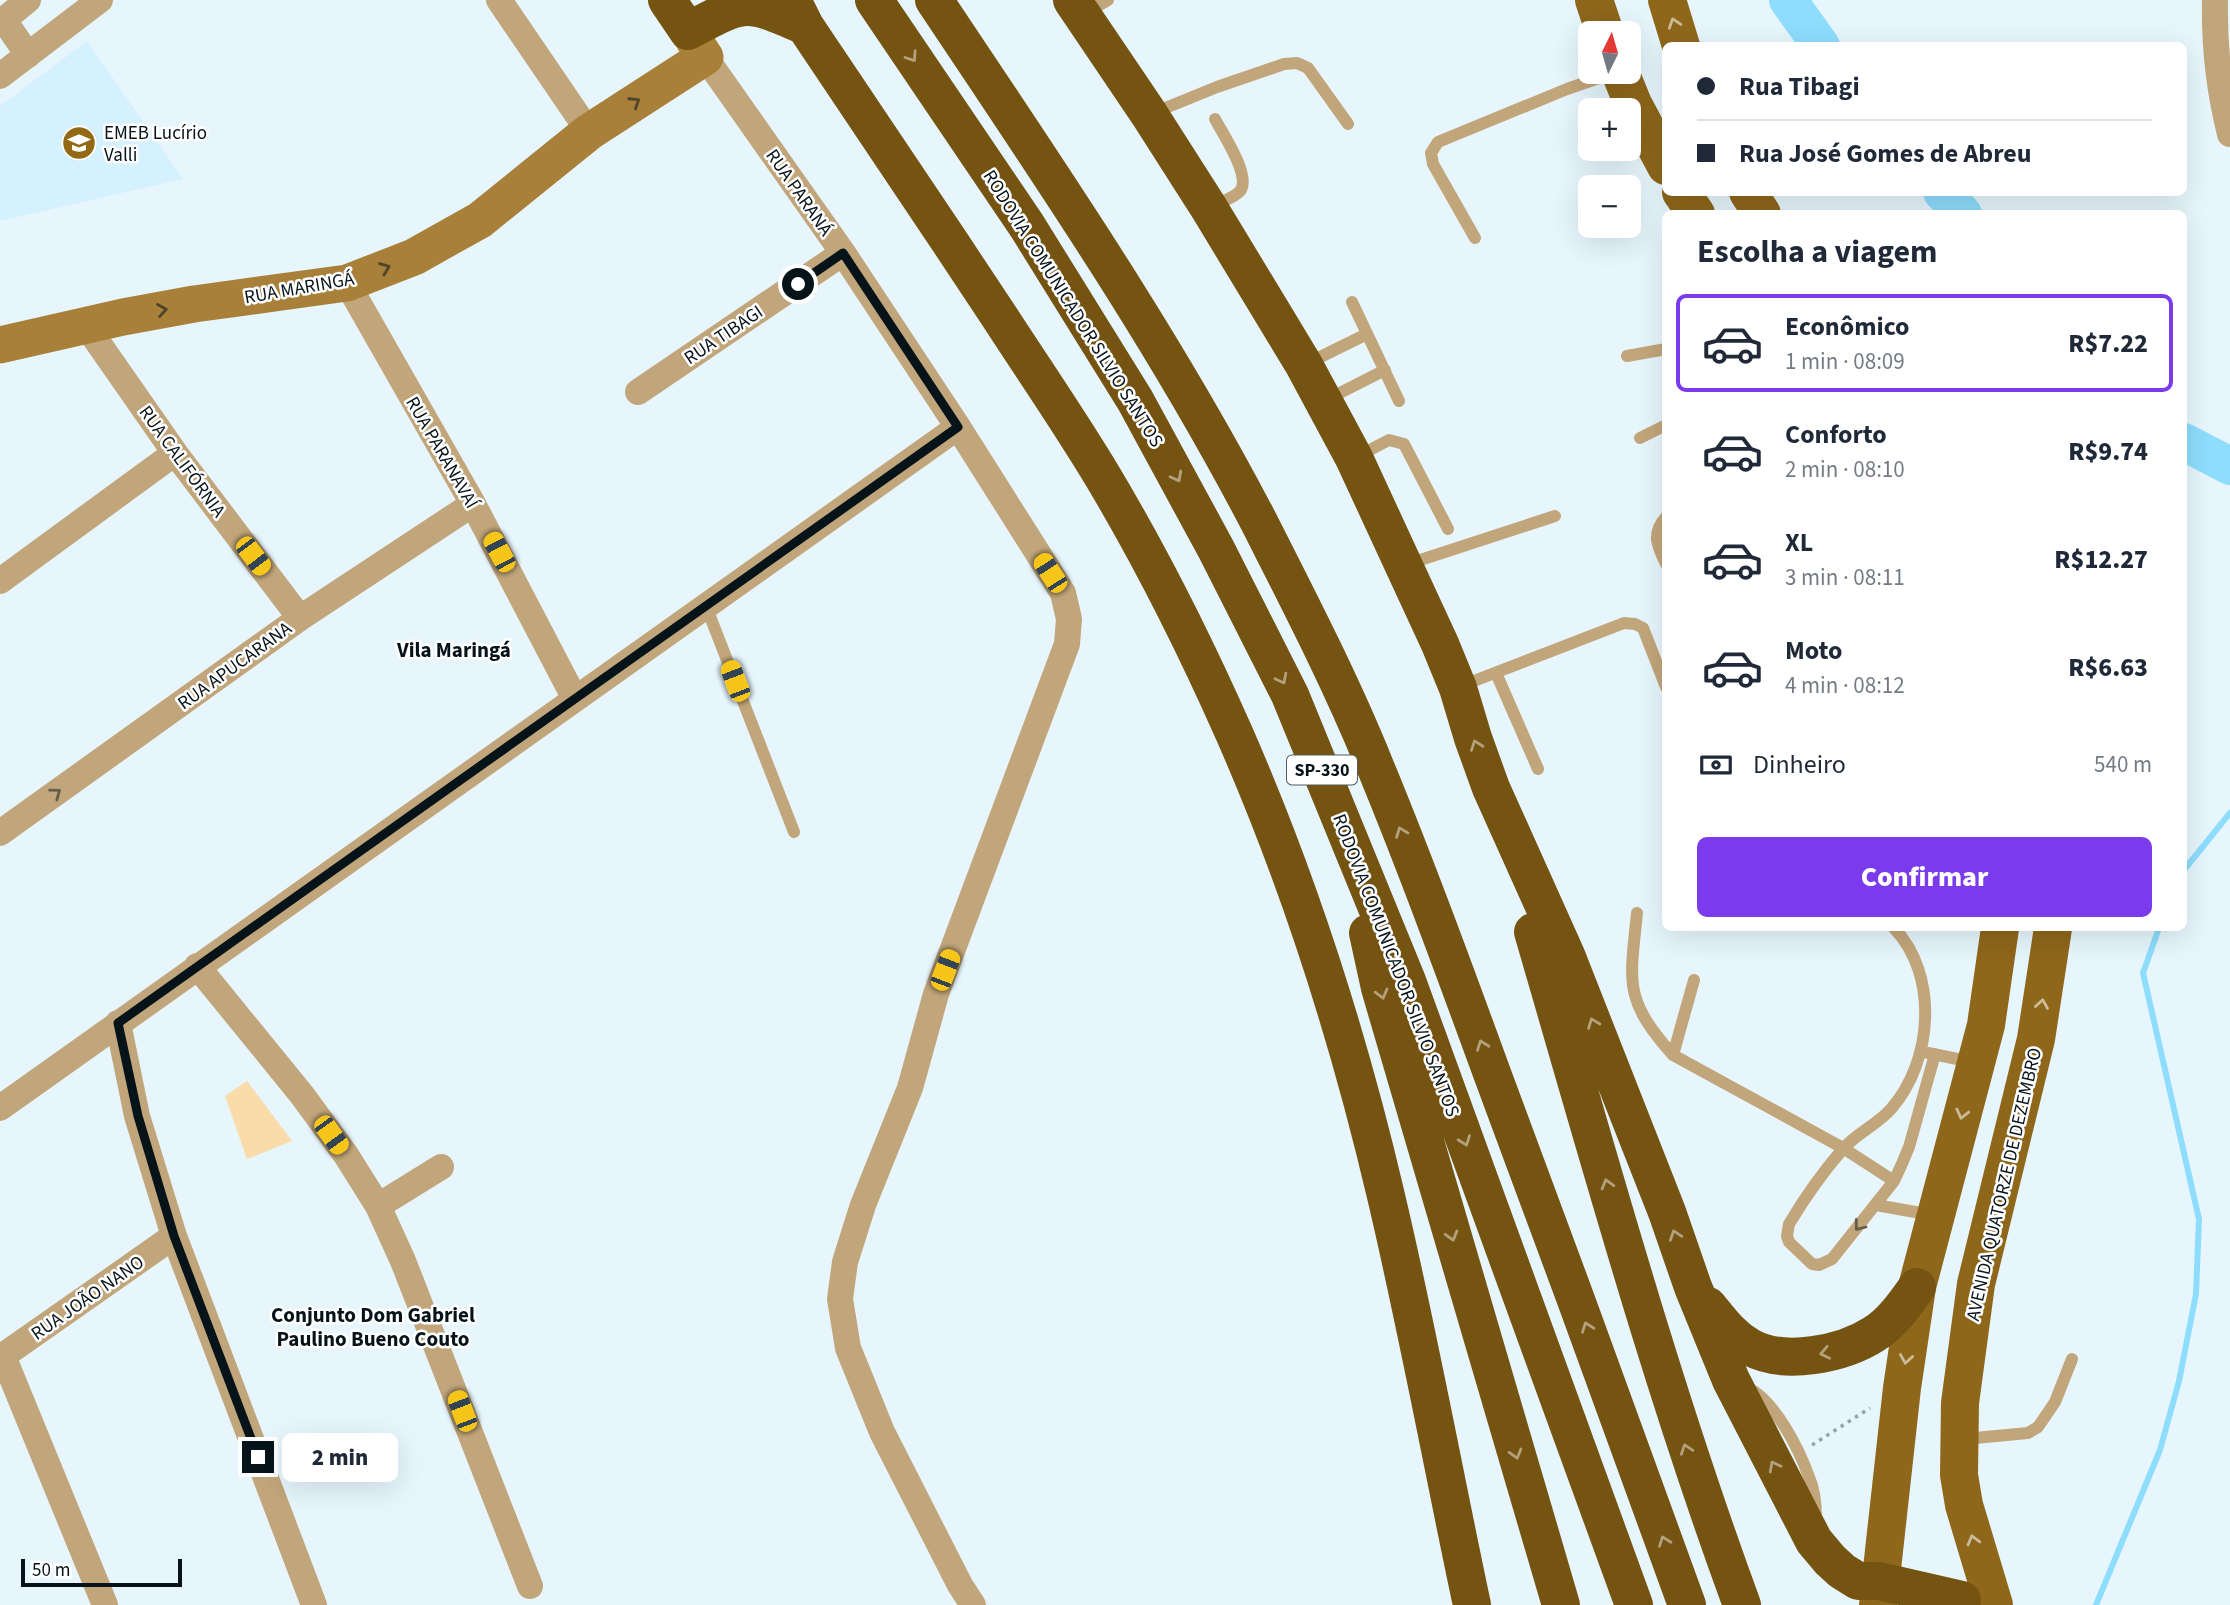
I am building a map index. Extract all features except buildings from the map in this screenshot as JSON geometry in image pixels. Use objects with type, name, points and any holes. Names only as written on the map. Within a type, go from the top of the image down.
[{"type":"highway","name":"RUA PARANÁ","points":[[667,0],[697,44]]},
{"type":"highway","name":"RODOVIA COMUNICADOR SILVIO SANTOS","points":[[874,0],[1027,226],[1135,400],[1216,549],[1290,695],[1407,981],[1634,1605]]},
{"type":"highway","name":"SP-330","points":[[934,0],[1068,200],[1175,371],[1259,523],[1328,663],[1374,763],[1452,964],[1687,1605]]},
{"type":"highway","points":[[697,44],[734,1],[761,2],[799,13],[1102,477],[1149,558],[1196,649],[1236,737],[1290,874],[1350,1057],[1386,1196],[1472,1605]]},
{"type":"highway","points":[[1088,5],[1149,114],[1325,401],[1404,565],[1458,688],[1491,788],[1684,1442],[1742,1605]]},
{"type":"highway","points":[[1491,788],[1566,956],[1731,1380],[1814,1541],[1842,1571],[1879,1593],[1966,1604]]},
{"type":"highway","points":[[1345,832],[1380,988],[1560,1605]]},
{"type":"highway","points":[[1693,1287],[1728,1331],[1752,1349],[1776,1355],[1803,1357],[1851,1347],[1876,1333],[1900,1310],[1917,1287]]},
{"type":"main road","points":[[1594,0],[1601,21]]},
{"type":"main road","points":[[1667,0],[1680,42]]},
{"type":"main road","name":"RUA MARINGÁ","points":[[0,345],[85,324],[194,304],[346,283],[414,257],[480,220],[697,44]]},
{"type":"main road","points":[[1624,84],[1662,158]]},
{"type":"main road","points":[[1879,1593],[1902,1388],[1917,1287],[1986,1025],[2000,931]]},
{"type":"main road","name":"AVENIDA QUATORZE DE DEZEMBRO","points":[[1966,1604],[1964,1505],[1959,1475],[1960,1402],[1976,1284],[2036,1039],[2053,931]]},
{"type":"street","points":[[28,0],[2,21],[28,55]]},
{"type":"street","points":[[0,76],[100,0]]},
{"type":"street","points":[[499,0],[589,132]]},
{"type":"street","points":[[2215,0],[2217,63],[2222,103],[2230,134]]},
{"type":"street","name":"RUA PARANÁ","points":[[697,44],[843,253],[958,427],[1063,593],[1069,619],[1067,644],[936,994],[910,1088],[863,1205],[845,1262],[840,1299],[848,1348],[882,1432],[960,1585],[973,1605]]},
{"type":"street","name":"RUA TIBAGI","points":[[638,392],[843,253]]},
{"type":"street","name":"RUA PARANAVAÍ","points":[[346,283],[473,504],[575,699]]},
{"type":"street","points":[[117,371],[113,356],[123,317]]},
{"type":"street","name":"RUA CALIFÓRNIA","points":[[85,324],[175,453],[300,618]]},
{"type":"street","points":[[0,1108],[958,427]]},
{"type":"street","points":[[0,581],[175,453]]},
{"type":"street","name":"RUA APUCARANA","points":[[0,833],[300,618],[473,504]]},
{"type":"street","points":[[197,967],[302,1095],[346,1155],[378,1206],[403,1261],[530,1586]]},
{"type":"street","points":[[118,1023],[138,1116],[174,1236],[314,1605]]},
{"type":"street","points":[[378,1206],[441,1167]]},
{"type":"street","name":"RUA JOÃO NANO","points":[[1,1357],[174,1236]]},
{"type":"street","points":[[1,1357],[105,1605]]},
{"type":"lane","points":[[1149,114],[1217,87],[1284,64],[1297,63],[1308,68],[1348,124]]},
{"type":"lane","points":[[1475,238],[1433,163],[1431,153],[1438,142],[1582,84]]},
{"type":"lane","points":[[1209,208],[1240,192],[1243,183],[1242,171],[1215,119]]},
{"type":"lane","points":[[1352,302],[1399,401]]},
{"type":"lane","points":[[1304,365],[1367,334]]},
{"type":"lane","points":[[1627,356],[1662,350]]},
{"type":"lane","points":[[1325,401],[1385,370]]},
{"type":"lane","points":[[1640,438],[1662,427]]},
{"type":"lane","points":[[1354,458],[1389,440],[1404,444],[1448,529]]},
{"type":"lane","points":[[1404,565],[1555,516]]},
{"type":"lane","points":[[1662,522],[1656,536],[1662,556]]},
{"type":"lane","points":[[706,606],[793,832]]},
{"type":"lane","points":[[1458,688],[1624,623],[1643,628],[1662,677]]},
{"type":"lane","points":[[1496,673],[1538,769]]},
{"type":"lane","points":[[1637,913],[1630,976],[1634,994],[1643,1018],[1673,1055],[1843,1148],[1894,1181]]},
{"type":"lane","points":[[1897,931],[1917,964],[1925,996],[1920,1051],[1914,1071],[1891,1109],[1843,1148],[1789,1224],[1789,1242],[1812,1264],[1825,1263],[1832,1259],[1894,1181],[1909,1147],[1935,1054]]},
{"type":"lane","points":[[1673,1055],[1694,980]]},
{"type":"lane","points":[[1920,1051],[1976,1062]]},
{"type":"lane","points":[[1876,1205],[1936,1216]]},
{"type":"lane","points":[[1959,1436],[1975,1438],[2028,1433],[2038,1427],[2055,1402],[2072,1359]]},
{"type":"lane","points":[[1731,1380],[1763,1398],[1778,1417],[1810,1477],[1816,1502],[1814,1541]]},
{"type":"path","points":[[1798,1454],[1902,1388]]},
{"type":"shaded area","name":"EMEB Lucírio Valli","points":[[87,41],[183,179],[0,221],[0,106]]},
{"type":"shaded area","points":[[247,1081],[292,1141],[247,1159],[225,1096]]},
{"type":"waterway","points":[[1788,0],[1818,42]]},
{"type":"waterway","points":[[1946,196],[1959,210]]},
{"type":"waterway","points":[[2187,444],[2230,466]]},
{"type":"waterway","points":[[2187,866],[2230,813]]},
{"type":"waterway","points":[[2096,1605],[2160,1450],[2179,1381],[2196,1294],[2199,1219],[2143,973],[2158,931]]},
{"type":"place","name":"EMEB Lucírio Valli","points":[[79,143]]},
{"type":"district","name":"Vila Maringá","points":[[454,650]]},
{"type":"district","name":"Conjunto Dom Gabriel Paulino Bueno Couto","points":[[373,1327]]},
{"type":"route","points":[[258,1457],[174,1236],[138,1116],[118,1023],[958,427],[843,253],[798,284]]}]
